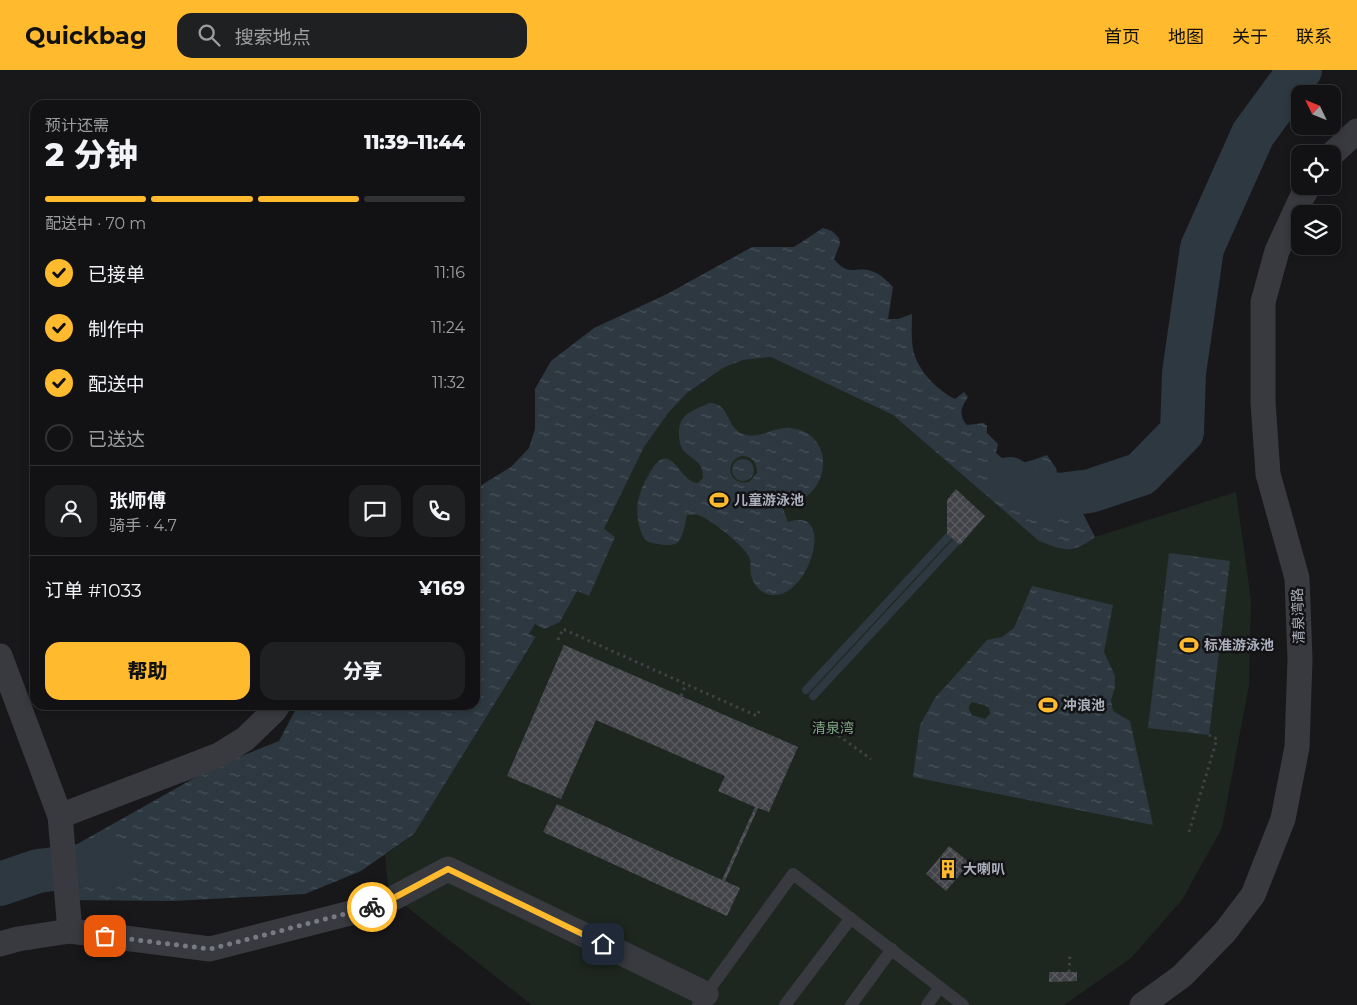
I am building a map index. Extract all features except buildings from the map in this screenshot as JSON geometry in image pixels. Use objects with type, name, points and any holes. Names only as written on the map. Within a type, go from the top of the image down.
[{"type":"street","points":[[1341,146],[1357,131]]},
{"type":"street","name":"清泉湾路","points":[[1142,1005],[1182,976],[1225,932],[1253,895],[1283,819],[1297,748],[1300,659],[1297,578],[1268,474],[1263,402],[1263,302],[1277,252],[1303,195]]},
{"type":"street","points":[[0,656],[60,816],[70,932]]},
{"type":"street","points":[[60,816],[219,755],[245,739],[275,710]]},
{"type":"street","points":[[0,944],[18,939],[70,932],[210,949],[366,909],[388,901],[448,869],[702,1000]]},
{"type":"lane","points":[[702,1000],[793,874],[963,1005]]},
{"type":"lane","points":[[785,1005],[851,918]]},
{"type":"lane","points":[[851,1005],[892,950]]},
{"type":"lane","points":[[927,1005],[940,987]]},
{"type":"path","points":[[558,640],[563,629],[757,716],[760,709]]},
{"type":"path","points":[[681,696],[686,684]]},
{"type":"path","points":[[828,728],[871,759]]},
{"type":"path","points":[[1189,832],[1217,739],[1209,735]]},
{"type":"path","points":[[1069,972],[1070,953]]},
{"type":"green space","name":"清泉湾","points":[[771,357],[893,415],[1039,541],[1054,547],[1083,546],[1095,537],[1236,492],[1251,600],[1249,685],[1222,828],[1182,900],[1131,958],[1064,1005],[532,1005],[389,893],[385,855],[414,834],[536,638],[529,634],[535,623],[546,626],[560,622],[577,591],[589,596],[604,529],[644,447],[669,412],[687,393],[723,368],[743,360]]},
{"type":"water","points":[[823,228],[832,231],[839,238],[840,244],[834,259],[840,265],[849,270],[863,269],[882,276],[893,287],[888,319],[898,319],[912,314],[912,345],[915,357],[923,372],[935,385],[955,399],[964,392],[968,397],[962,411],[962,418],[967,425],[984,423],[987,426],[987,433],[998,444],[996,453],[1002,458],[1020,463],[1047,455],[1056,468],[1060,484],[1071,508],[1078,504],[1095,537],[1081,546],[1068,549],[1062,549],[1039,541],[893,415],[771,357],[743,360],[723,368],[687,393],[669,412],[644,447],[604,529],[615,537],[589,596],[577,591],[560,622],[544,629],[535,624],[529,634],[536,637],[414,834],[361,871],[305,894],[173,901],[68,900],[63,852],[214,767],[279,741],[295,710],[480,710],[480,486],[511,467],[529,448],[535,429],[535,389],[551,361],[594,328],[669,293],[752,247],[794,247]]},
{"type":"water","name":"儿童游泳池","points":[[709,403],[721,407],[734,428],[746,435],[752,436],[791,428],[804,432],[814,438],[820,447],[823,469],[813,490],[803,499],[782,506],[788,522],[803,520],[811,526],[814,538],[813,552],[807,567],[799,581],[787,591],[770,595],[759,589],[752,579],[750,559],[747,554],[727,534],[698,515],[687,515],[684,530],[675,544],[665,545],[649,542],[644,538],[637,510],[638,501],[645,482],[657,462],[662,459],[671,461],[693,482],[698,483],[703,478],[703,472],[697,461],[682,448],[679,428],[687,414]],"holes":[[[741,456],[753,460],[756,466],[757,473],[749,482],[737,481],[731,473],[730,468],[732,464],[735,459]]]},
{"type":"water","name":"儿童游泳池","points":[[743,459],[751,462],[754,470],[751,478],[743,481],[735,478],[732,470],[735,462]]},
{"type":"water","name":"标准游泳池","points":[[1169,553],[1230,561],[1209,735],[1148,728]]},
{"type":"water","name":"冲浪池","points":[[1032,586],[1113,605],[1104,652],[1115,676],[1115,687],[1111,700],[1113,711],[1130,721],[1153,825],[913,777],[920,725],[935,698],[987,640],[1002,637],[1014,628]],"holes":[[[972,702],[989,708],[990,714],[985,719],[972,715],[969,710]]]},
{"type":"waterway","points":[[1010,479],[1028,490],[1059,495],[1090,491],[1141,474],[1182,432],[1184,373],[1202,248],[1253,134],[1300,70]]},
{"type":"waterway","points":[[806,690],[949,536]]},
{"type":"waterway","points":[[813,696],[956,542]]},
{"type":"waterway","points":[[0,884],[38,871],[111,862]]},
{"type":"way so far","points":[[105,936],[210,949],[372,907]]},
{"type":"place","name":"儿童游泳池","points":[[719,500]]},
{"type":"place","name":"标准游泳池","points":[[1189,645]]},
{"type":"place","name":"冲浪池","points":[[1048,705]]},
{"type":"place","name":"大喇叭","points":[[948,869]]},
{"type":"route","points":[[372,907],[388,901],[448,869],[603,944]]}]
